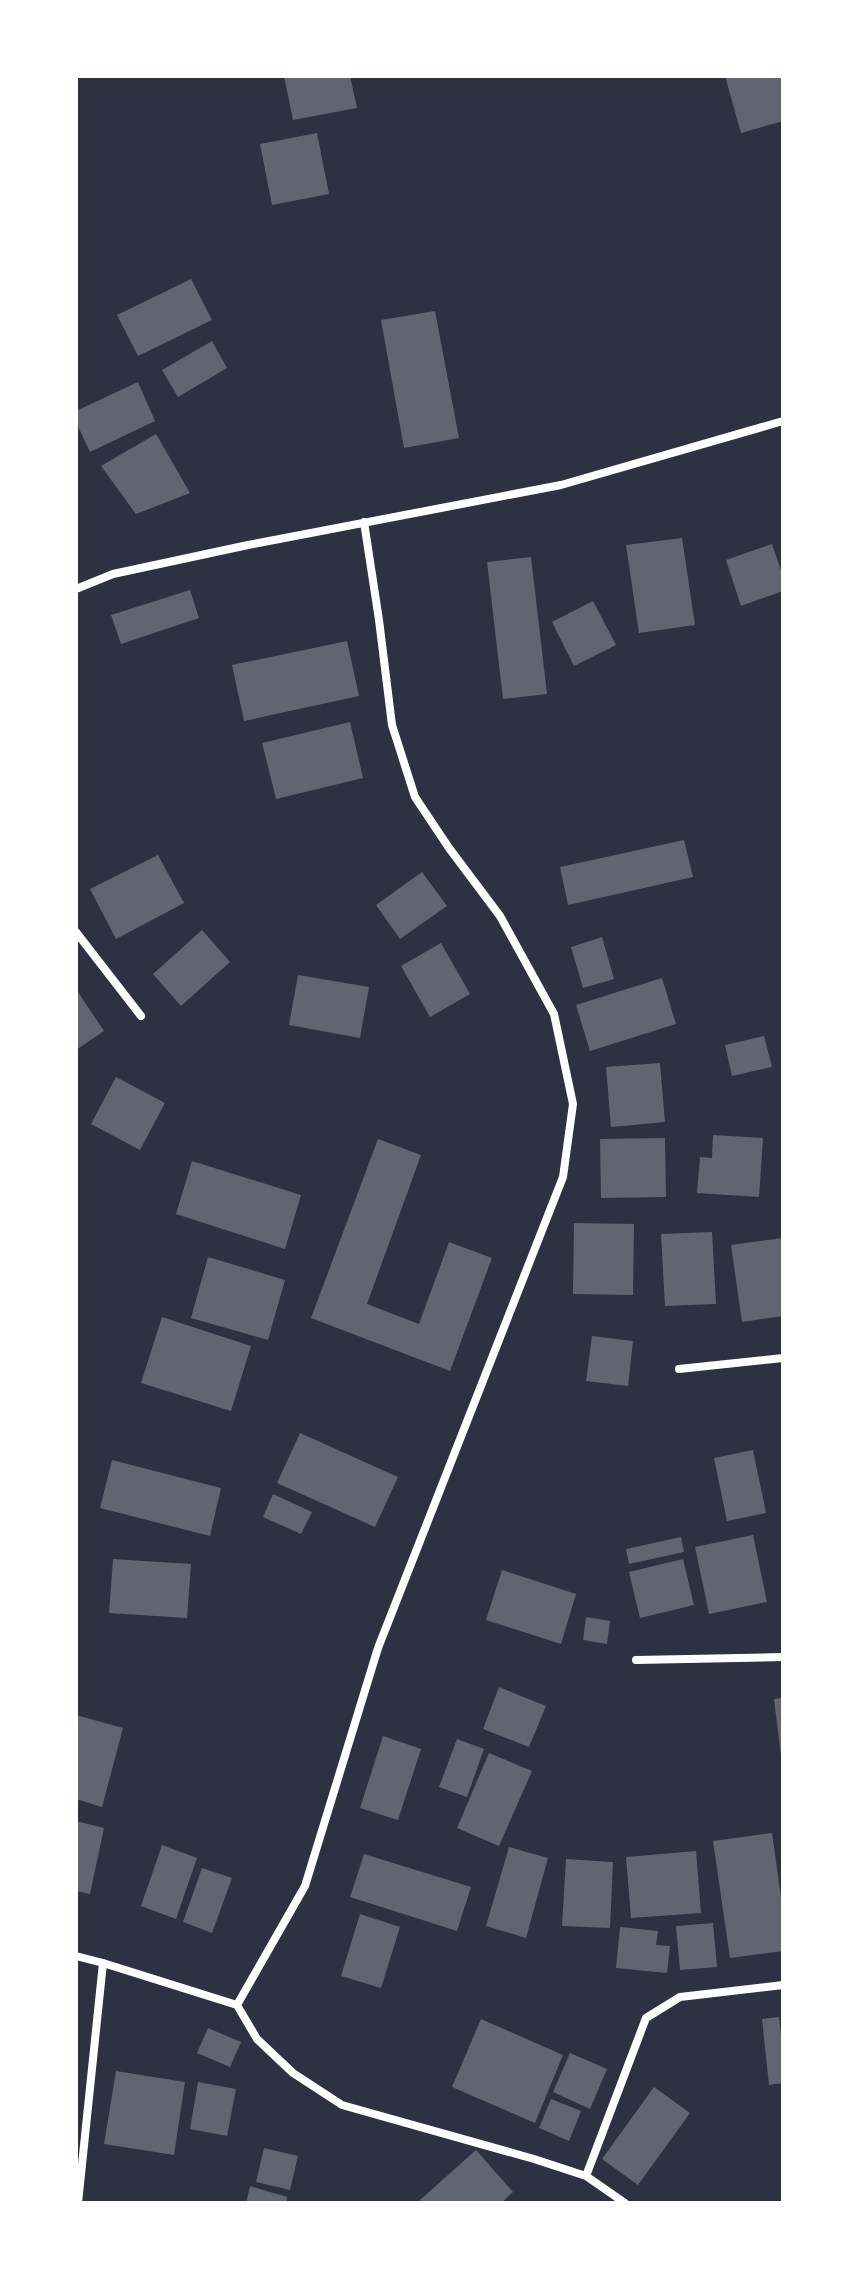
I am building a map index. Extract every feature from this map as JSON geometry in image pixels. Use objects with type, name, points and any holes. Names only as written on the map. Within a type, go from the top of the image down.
[{"type":"street","points":[[76,589],[113,574],[248,545],[561,485],[783,421]]},
{"type":"street","points":[[237,2005],[305,1886],[378,1648],[563,1177],[573,1104],[554,1014],[500,916],[415,797],[392,725],[364,522]]},
{"type":"street","points":[[76,932],[141,1016]]},
{"type":"street","points":[[679,1369],[783,1358]]},
{"type":"street","points":[[636,1660],[783,1657]]},
{"type":"street","points":[[76,1956],[237,2005],[257,2039],[293,2073],[342,2105],[586,2176],[625,2203]]},
{"type":"street","points":[[78,2203],[103,1963]]},
{"type":"street","points":[[586,2176],[646,2018],[680,1997],[783,1985]]},
{"type":"building","points":[[284,76],[350,76],[357,108],[293,120]]},
{"type":"building","points":[[725,76],[783,76],[783,121],[741,133]]},
{"type":"building","points":[[317,133],[329,194],[272,205],[260,144]]},
{"type":"building","points":[[191,279],[212,320],[138,356],[117,315]]},
{"type":"building","points":[[435,311],[459,438],[404,448],[381,320]]},
{"type":"building","points":[[212,341],[227,368],[178,397],[162,370]]},
{"type":"building","points":[[138,382],[155,421],[90,452],[76,422],[76,411]]},
{"type":"building","points":[[156,434],[190,493],[136,514],[101,466]]},
{"type":"building","points":[[682,538],[695,625],[639,633],[626,545]]},
{"type":"building","points":[[772,544],[783,576],[783,591],[741,606],[726,560]]},
{"type":"building","points":[[531,557],[547,694],[503,699],[487,562]]},
{"type":"building","points":[[190,590],[199,618],[121,644],[111,615]]},
{"type":"building","points":[[593,601],[616,645],[574,666],[552,622]]},
{"type":"building","points":[[347,641],[359,696],[244,721],[232,665]]},
{"type":"building","points":[[350,722],[363,778],[276,799],[262,743]]},
{"type":"building","points":[[684,840],[693,877],[568,905],[560,867]]},
{"type":"building","points":[[158,855],[184,903],[116,939],[90,889]]},
{"type":"building","points":[[422,872],[447,906],[400,939],[376,905]]},
{"type":"building","points":[[202,930],[230,962],[181,1006],[153,974]]},
{"type":"building","points":[[602,937],[614,979],[583,988],[571,947]]},
{"type":"building","points":[[441,943],[470,994],[430,1017],[401,966]]},
{"type":"building","points":[[298,975],[369,987],[360,1038],[289,1025]]},
{"type":"building","points":[[662,978],[676,1024],[590,1051],[576,1005]]},
{"type":"building","points":[[76,989],[104,1031],[76,1050]]},
{"type":"building","points":[[764,1036],[772,1067],[732,1076],[725,1045]]},
{"type":"building","points":[[660,1063],[665,1122],[611,1127],[606,1067]]},
{"type":"building","points":[[116,1077],[165,1103],[140,1150],[91,1124]]},
{"type":"building","points":[[713,1135],[763,1138],[759,1197],[697,1193],[700,1157],[712,1158]]},
{"type":"building","points":[[665,1138],[666,1197],[601,1198],[600,1139]]},
{"type":"building","points":[[378,1139],[421,1155],[367,1304],[419,1324],[449,1242],[492,1258],[450,1371],[311,1318]]},
{"type":"building","points":[[192,1161],[301,1195],[285,1249],[176,1214]]},
{"type":"building","points":[[574,1223],[634,1224],[633,1295],[573,1294]]},
{"type":"building","points":[[712,1232],[716,1304],[665,1306],[661,1234]]},
{"type":"building","points":[[783,1238],[783,1316],[742,1322],[731,1245]]},
{"type":"building","points":[[208,1257],[285,1280],[268,1340],[191,1318]]},
{"type":"building","points":[[162,1317],[251,1346],[231,1411],[141,1383]]},
{"type":"building","points":[[592,1336],[633,1341],[628,1386],[586,1381]]},
{"type":"building","points":[[300,1433],[398,1477],[375,1527],[277,1483]]},
{"type":"building","points":[[753,1450],[766,1513],[727,1521],[714,1458]]},
{"type":"building","points":[[112,1460],[221,1488],[210,1536],[100,1508]]},
{"type":"building","points":[[273,1494],[312,1512],[301,1534],[263,1517]]},
{"type":"building","points":[[753,1535],[767,1602],[709,1614],[695,1547]]},
{"type":"building","points":[[681,1537],[684,1552],[629,1564],[626,1549]]},
{"type":"building","points":[[113,1559],[191,1564],[187,1618],[109,1613]]},
{"type":"building","points":[[683,1559],[694,1605],[640,1618],[629,1572]]},
{"type":"building","points":[[502,1570],[576,1594],[561,1644],[486,1620]]},
{"type":"building","points":[[586,1617],[610,1621],[607,1644],[583,1640]]},
{"type":"building","points":[[499,1687],[546,1706],[529,1747],[483,1729]]},
{"type":"building","points":[[783,1698],[783,1756],[781,1756],[774,1699]]},
{"type":"building","points":[[76,1715],[123,1728],[102,1807],[76,1799]]},
{"type":"building","points":[[383,1736],[421,1749],[398,1820],[360,1808]]},
{"type":"building","points":[[457,1739],[484,1749],[467,1797],[439,1787]]},
{"type":"building","points":[[489,1753],[532,1771],[499,1846],[457,1828]]},
{"type":"building","points":[[76,1821],[104,1828],[90,1894],[76,1891]]},
{"type":"building","points":[[772,1833],[783,1911],[783,1951],[730,1958],[713,1841]]},
{"type":"building","points":[[162,1845],[197,1858],[176,1919],[141,1906]]},
{"type":"building","points":[[509,1847],[548,1858],[526,1938],[486,1926]]},
{"type":"building","points":[[696,1851],[701,1913],[631,1918],[626,1857]]},
{"type":"building","points":[[364,1854],[471,1887],[457,1931],[350,1897]]},
{"type":"building","points":[[566,1859],[613,1862],[610,1928],[562,1926]]},
{"type":"building","points":[[202,1868],[232,1878],[212,1933],[183,1922]]},
{"type":"building","points":[[360,1914],[400,1927],[381,1988],[341,1976]]},
{"type":"building","points":[[713,1923],[717,1967],[680,1970],[676,1926]]},
{"type":"building","points":[[620,1927],[658,1931],[656,1945],[670,1946],[667,1973],[616,1968]]},
{"type":"building","points":[[779,2017],[783,2083],[769,2085],[762,2019]]},
{"type":"building","points":[[481,2019],[563,2055],[535,2123],[452,2087]]},
{"type":"building","points":[[208,2028],[241,2042],[230,2067],[197,2053]]},
{"type":"building","points":[[570,2053],[607,2069],[590,2109],[553,2092]]},
{"type":"building","points":[[116,2071],[185,2082],[174,2155],[104,2144]]},
{"type":"building","points":[[198,2082],[236,2089],[227,2136],[190,2129]]},
{"type":"building","points":[[654,2087],[690,2113],[638,2185],[602,2159]]},
{"type":"building","points":[[551,2099],[581,2111],[569,2141],[539,2128]]},
{"type":"building","points":[[264,2148],[298,2156],[290,2190],[256,2182]]},
{"type":"building","points":[[476,2150],[513,2192],[501,2203],[422,2203],[420,2200]]},
{"type":"building","points":[[250,2186],[287,2197],[286,2203],[246,2203]]}]
